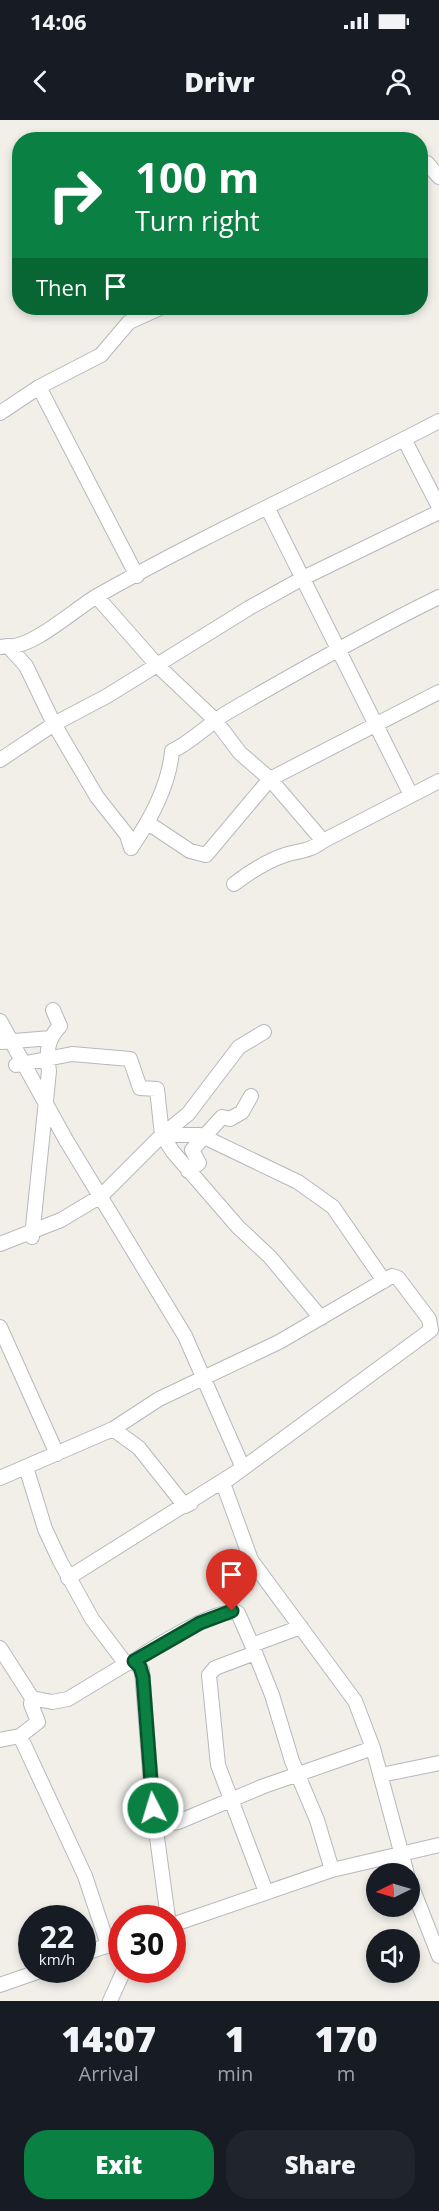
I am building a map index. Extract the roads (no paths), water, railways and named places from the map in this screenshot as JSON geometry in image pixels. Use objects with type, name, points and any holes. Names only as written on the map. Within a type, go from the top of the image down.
[{"type":"street","points":[[428,164],[439,177]]},
{"type":"street","points":[[0,413],[39,387],[101,355],[129,322],[144,315]]},
{"type":"street","points":[[39,387],[137,576]]},
{"type":"street","points":[[4,646],[17,648],[30,642],[97,597],[439,421]]},
{"type":"street","points":[[404,439],[439,507]]},
{"type":"street","points":[[268,509],[411,795]]},
{"type":"street","points":[[0,760],[54,724],[303,578],[439,512]]},
{"type":"street","points":[[97,597],[158,665],[215,720],[240,753],[270,779],[323,841]]},
{"type":"street","points":[[4,646],[26,666],[54,724],[97,797],[127,835],[131,848],[148,823],[171,770],[172,751],[189,743],[215,720],[439,597]]},
{"type":"street","points":[[148,823],[190,851],[206,855],[270,779],[439,692]]},
{"type":"street","points":[[234,884],[254,869],[289,854],[309,851],[323,841],[439,781]]},
{"type":"street","points":[[32,1237],[49,1071],[47,1059],[51,1038],[60,1026],[52,1010]]},
{"type":"street","points":[[0,1021],[5,1042],[18,1065],[45,1105],[185,1336],[243,1468]]},
{"type":"street","points":[[0,1245],[32,1237],[101,1196],[162,1135],[189,1114],[239,1047],[264,1032]]},
{"type":"street","points":[[5,1042],[51,1038]]},
{"type":"street","points":[[18,1065],[72,1054],[130,1059],[140,1088],[157,1089],[162,1135],[188,1171],[238,1227],[270,1257],[321,1318]]},
{"type":"street","points":[[188,1171],[199,1163],[192,1150],[203,1136],[222,1117],[230,1119],[242,1112],[251,1096]]},
{"type":"street","points":[[162,1135],[203,1136],[298,1182],[333,1207],[384,1281]]},
{"type":"street","points":[[0,1478],[113,1429],[159,1399],[279,1342],[392,1276],[398,1278],[429,1319],[431,1330],[223,1483],[68,1578]]},
{"type":"street","points":[[0,1327],[57,1454]]},
{"type":"street","points":[[113,1429],[139,1448],[185,1506]]},
{"type":"street","points":[[26,1467],[45,1529],[68,1578],[92,1620],[130,1662],[140,1667],[143,1677],[155,1826],[166,1905]]},
{"type":"street","points":[[185,1506],[243,1468]]},
{"type":"street","points":[[223,1483],[251,1560],[355,1701],[373,1748],[405,1863]]},
{"type":"street","points":[[0,1740],[20,1736],[60,1702],[200,1623],[232,1611],[239,1614],[254,1649],[317,1821],[332,1870]]},
{"type":"street","points":[[266,1892],[218,1765],[209,1675],[215,1668],[301,1628]]},
{"type":"street","points":[[0,1648],[32,1698],[31,1704],[38,1722]]},
{"type":"street","points":[[32,1698],[60,1702]]},
{"type":"street","points":[[20,1736],[108,1927]]},
{"type":"street","points":[[155,1826],[178,1822],[298,1774],[373,1748]]},
{"type":"street","points":[[381,1775],[439,1763]]},
{"type":"street","points":[[186,1921],[332,1870],[439,1845]]},
{"type":"street","points":[[420,1908],[439,1956]]},
{"type":"street","points":[[0,1985],[18,1979]]},
{"type":"street","points":[[110,2001],[118,1983]]}]
